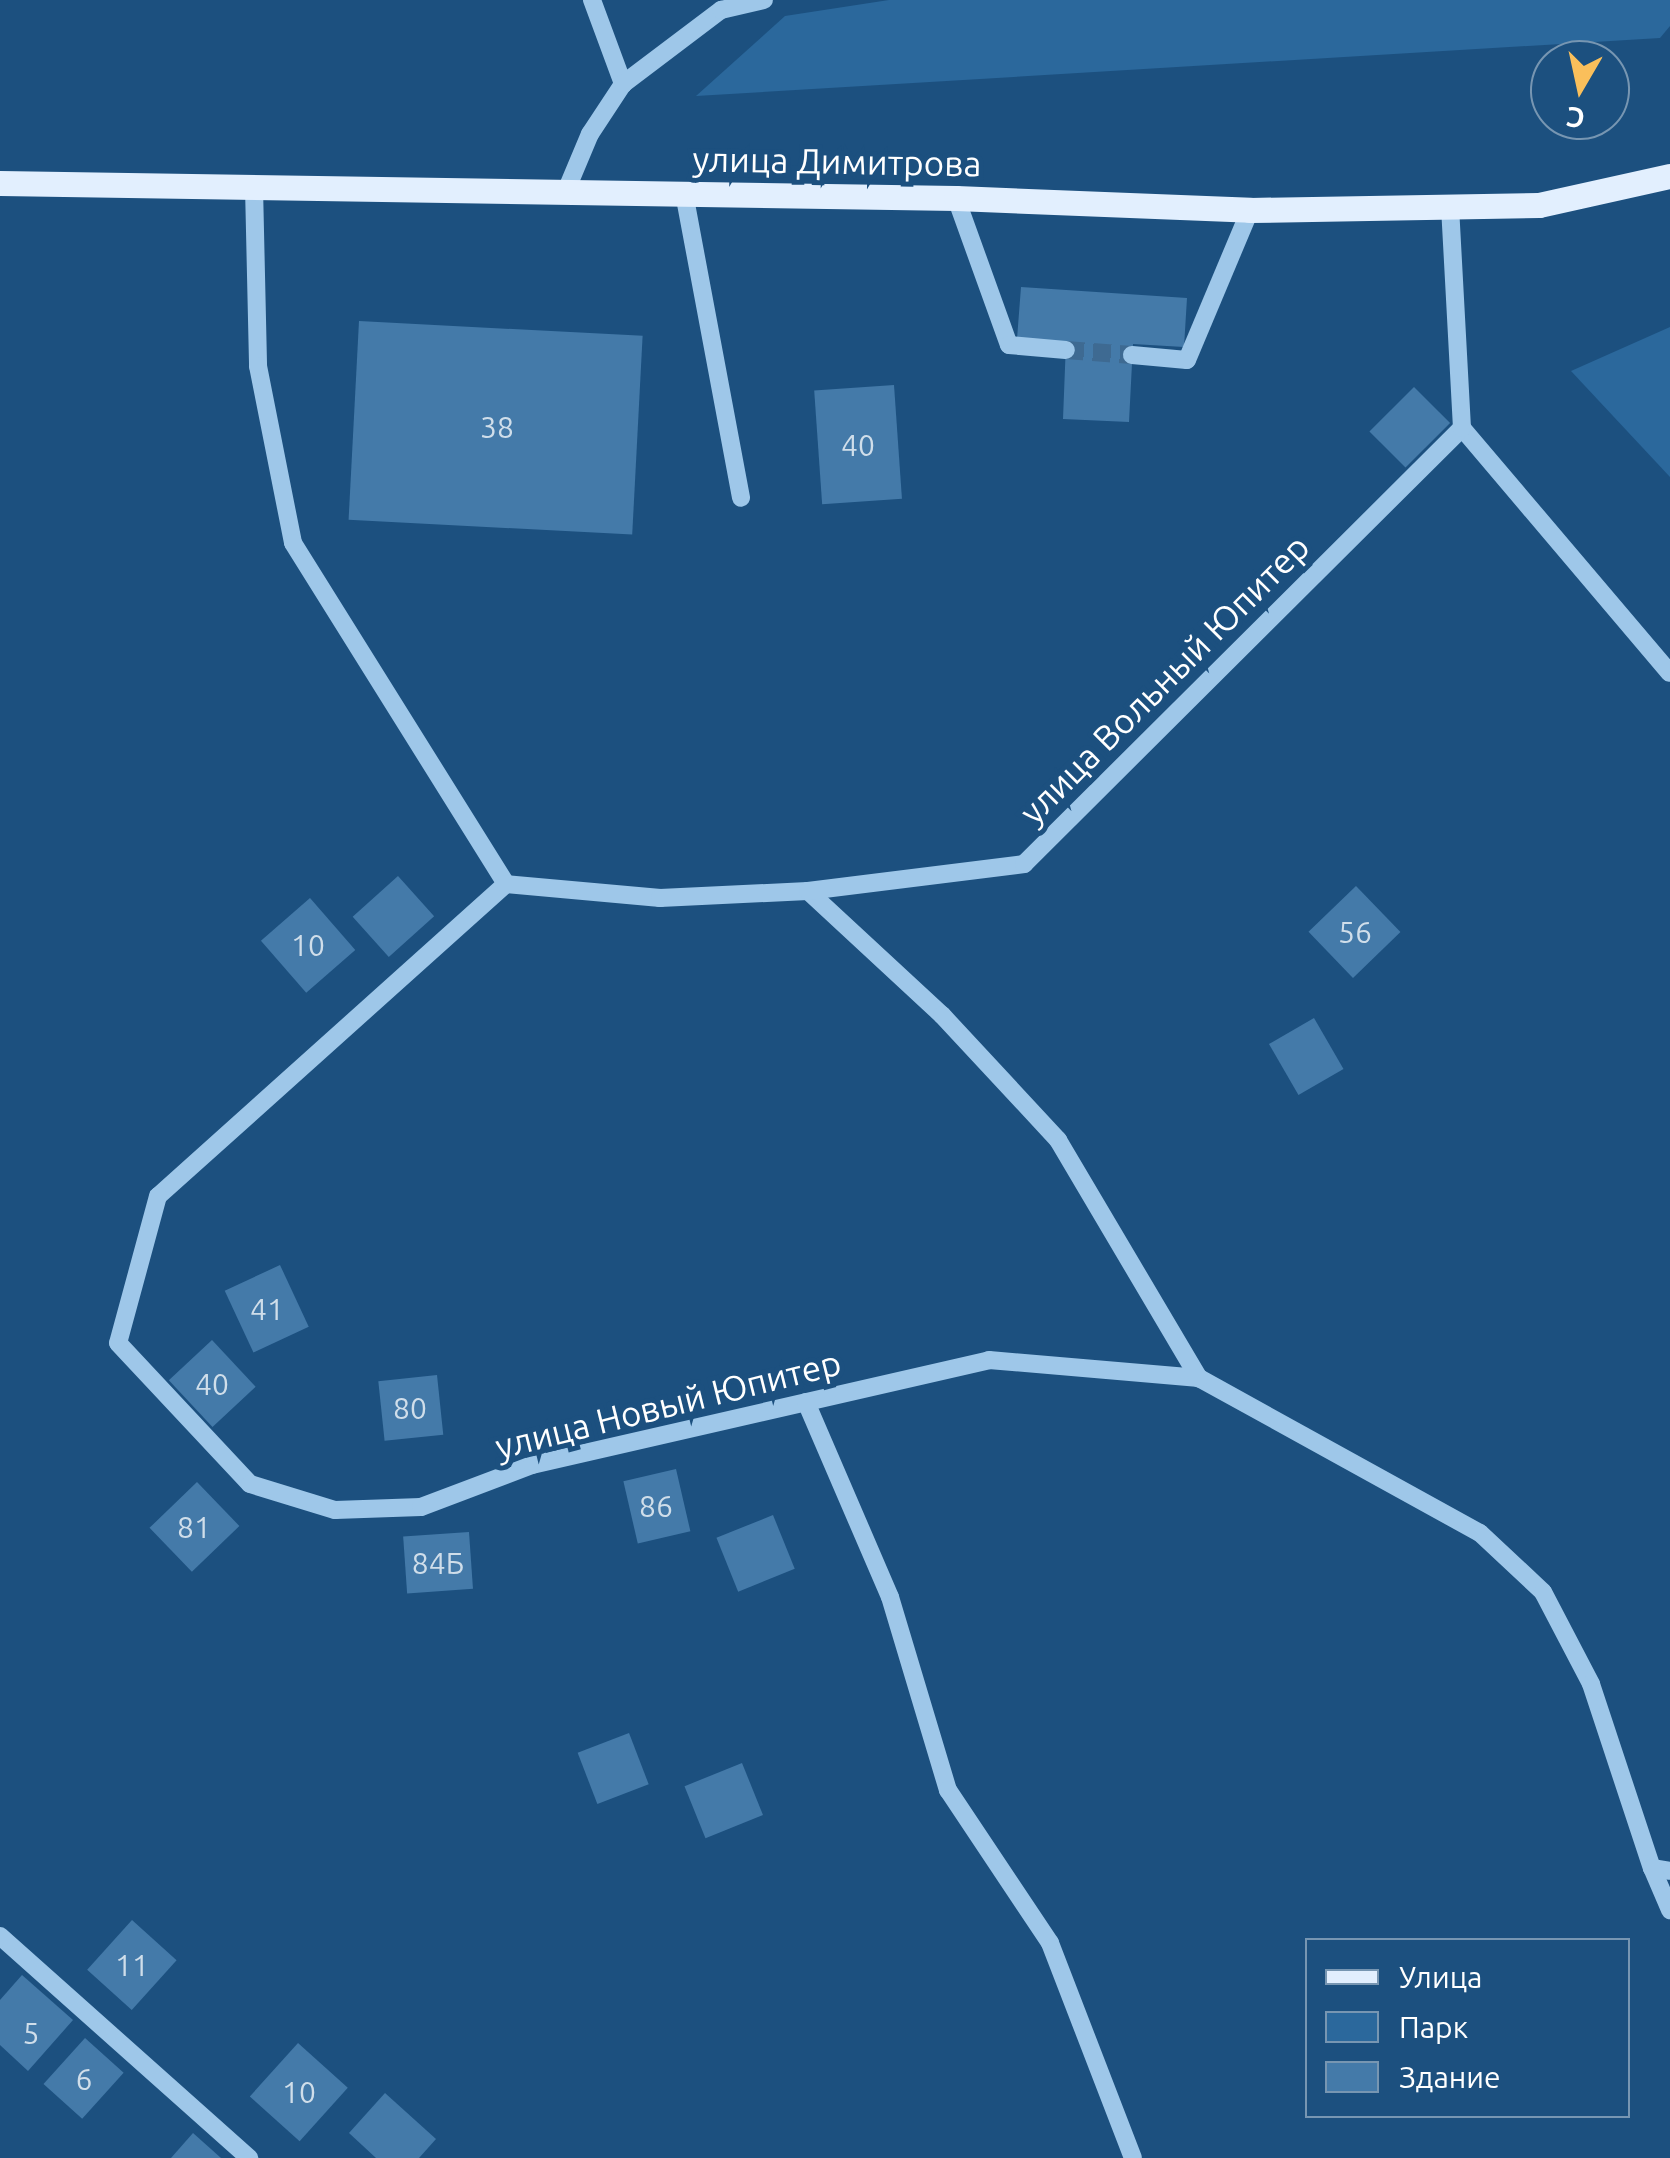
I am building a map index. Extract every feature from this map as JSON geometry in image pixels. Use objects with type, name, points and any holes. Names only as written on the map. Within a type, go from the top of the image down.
[{"type":"main road","name":"улица Димитрова","points":[[0,183],[956,198],[1250,210],[1539,205],[1670,176]]},
{"type":"street","points":[[592,0],[623,84]]},
{"type":"street","points":[[566,191],[590,134],[623,84],[722,10],[764,0]]},
{"type":"street","points":[[254,187],[258,366],[293,543],[506,884],[660,898],[808,892],[942,1015],[1058,1140],[1199,1378]]},
{"type":"street","points":[[684,193],[742,498]]},
{"type":"street","points":[[956,198],[1008,345],[1066,350]]},
{"type":"street","points":[[1450,208],[1462,428],[1670,673]]},
{"type":"street","points":[[1132,355],[1187,360],[1250,210]]},
{"type":"street","name":"улица Вольный Юпитер","points":[[808,892],[1024,864],[1462,428]]},
{"type":"street","name":"улица Новый Юпитер","points":[[506,884],[158,1196],[118,1343],[250,1484],[335,1510],[421,1507],[532,1465],[989,1360],[1199,1378],[1480,1533],[1544,1592],[1591,1684],[1661,1869],[1670,1910]]},
{"type":"street","points":[[806,1402],[890,1598],[948,1790],[1050,1943],[1133,2158]]},
{"type":"street","points":[[0,1936],[248,2158]]},
{"type":"green space","points":[[889,0],[1670,0],[1670,26],[1660,38],[1530,40],[1530,46],[696,96],[785,16]]},
{"type":"green space","points":[[1670,327],[1670,477],[1571,371]]},
{"type":"building","points":[[1021,287],[1187,298],[1184,347],[1133,344],[1129,422],[1063,419],[1066,342],[1017,339]]},
{"type":"building","points":[[359,321],[643,336],[632,535],[349,520]]},
{"type":"building","points":[[894,385],[902,499],[822,504],[814,391]]},
{"type":"building","points":[[1414,387],[1450,423],[1406,468],[1369,432]]},
{"type":"building","points":[[398,876],[434,916],[389,957],[353,917]]},
{"type":"building","points":[[1356,886],[1400,932],[1353,978],[1309,932]]},
{"type":"building","points":[[310,898],[355,950],[306,993],[261,941]]},
{"type":"building","points":[[1314,1018],[1344,1069],[1298,1095],[1269,1044]]},
{"type":"building","points":[[280,1265],[309,1327],[253,1352],[225,1291]]},
{"type":"building","points":[[212,1340],[256,1387],[212,1427],[169,1380]]},
{"type":"building","points":[[437,1375],[443,1435],[385,1441],[378,1381]]},
{"type":"building","points":[[676,1469],[690,1531],[638,1544],[623,1481]]},
{"type":"building","points":[[197,1482],[239,1526],[192,1572],[150,1528]]},
{"type":"building","points":[[773,1515],[795,1569],[738,1592],[716,1538]]},
{"type":"building","points":[[469,1532],[473,1589],[407,1593],[403,1537]]},
{"type":"building","points":[[629,1733],[649,1784],[597,1804],[578,1753]]},
{"type":"building","points":[[742,1763],[763,1815],[705,1838],[685,1786]]},
{"type":"building","points":[[132,1920],[177,1960],[132,2010],[87,1970]]},
{"type":"building","points":[[22,1975],[73,2020],[28,2071],[0,2045],[0,2000]]},
{"type":"building","points":[[85,2038],[124,2073],[82,2119],[44,2084]]},
{"type":"building","points":[[298,2043],[348,2088],[300,2141],[250,2097]]},
{"type":"building","points":[[385,2093],[436,2139],[419,2158],[376,2158],[349,2133]]},
{"type":"building","points":[[193,2133],[221,2158],[171,2158]]},
{"type":"tunnel","points":[[1066,350],[1132,355]]}]
